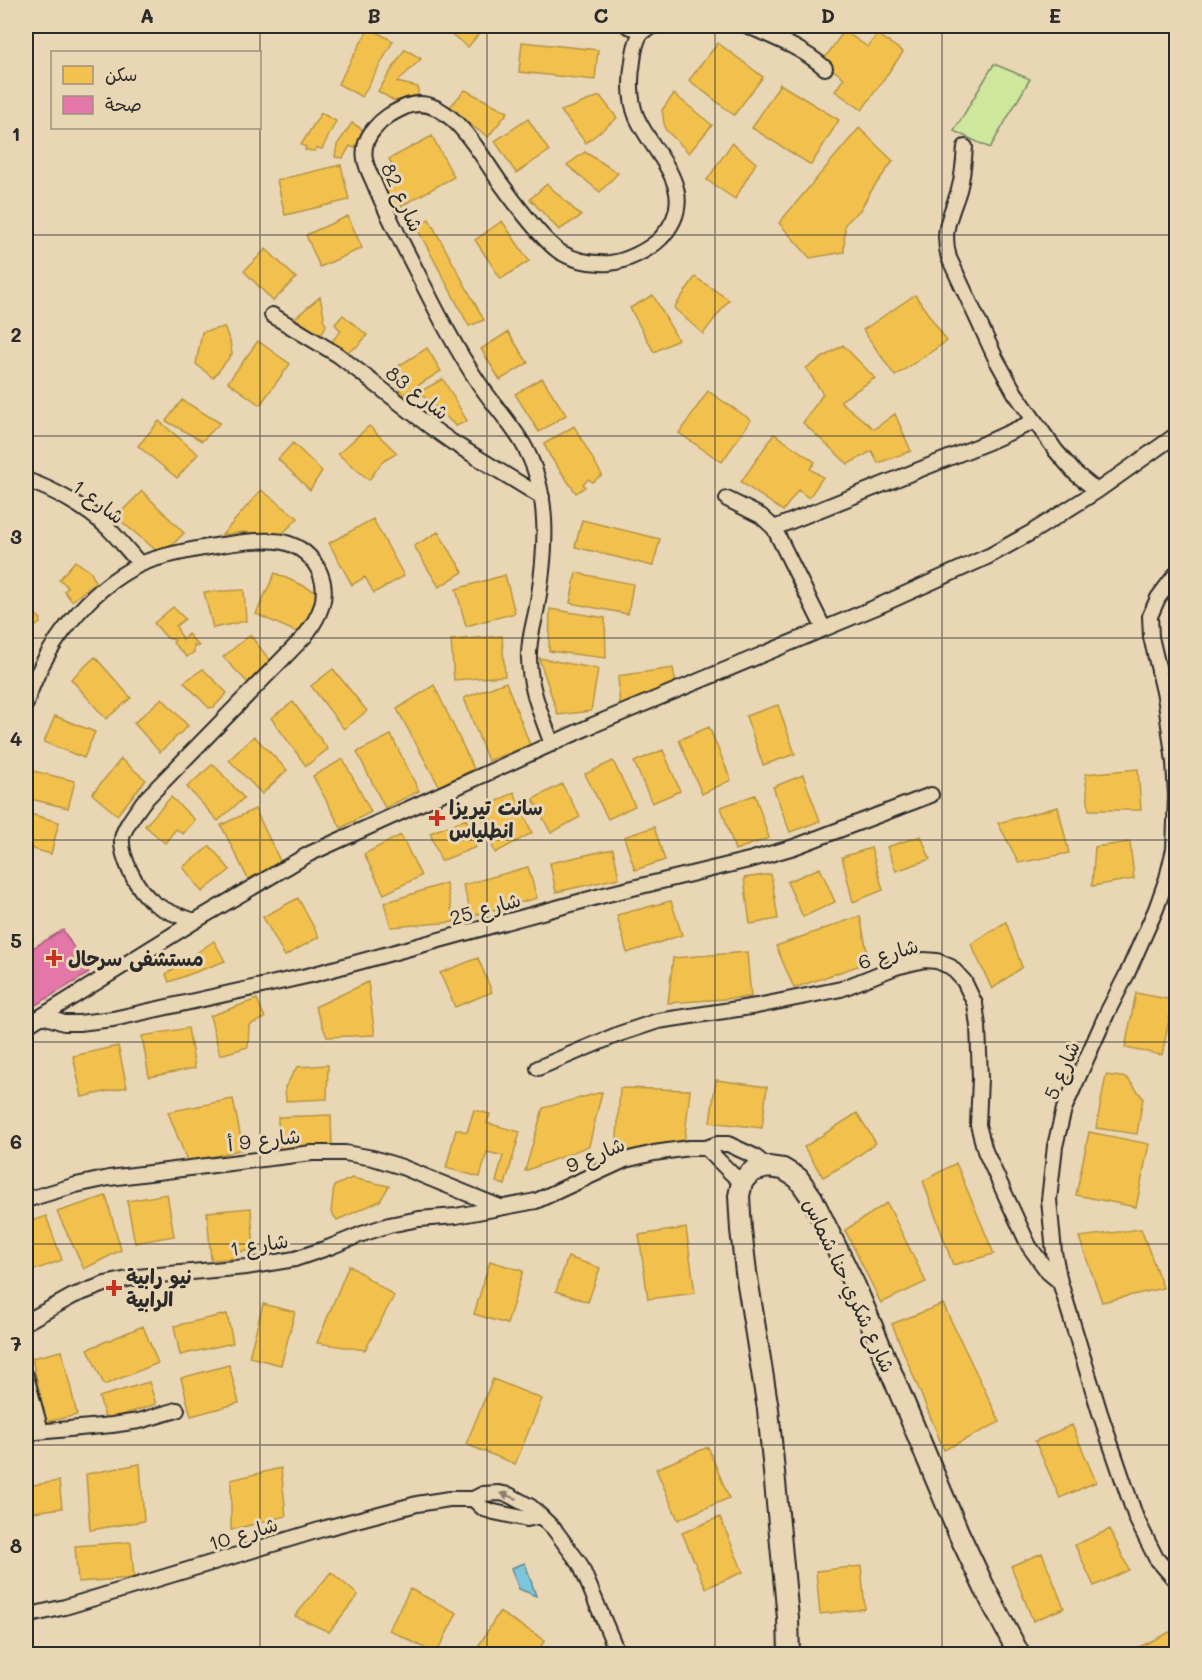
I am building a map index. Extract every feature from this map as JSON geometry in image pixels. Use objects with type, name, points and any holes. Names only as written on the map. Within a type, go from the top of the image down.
[{"type":"street","points":[[628,26],[649,28]]},
{"type":"street","points":[[748,26],[792,45],[825,68]]},
{"type":"street","name":"شارع 82","points":[[552,744],[535,697],[528,661],[545,547],[542,497],[531,460],[524,446],[478,383],[449,337],[376,188],[365,159],[365,145],[371,133],[390,113],[413,104],[427,104],[449,116],[466,133],[501,184],[542,236],[559,252],[591,263],[618,261],[657,242],[667,231],[678,202],[672,175],[638,119],[633,106],[633,56],[638,41],[649,28]]},
{"type":"street","points":[[964,147],[962,179],[945,233],[945,245],[949,258],[996,359],[1015,393],[1056,451],[1075,473],[1097,491]]},
{"type":"street","name":"شارع 83","points":[[272,315],[338,355],[452,442],[542,497]]},
{"type":"street","points":[[774,528],[986,443],[1035,420]]},
{"type":"street","points":[[26,1026],[195,921],[309,854],[593,725],[824,629],[989,556],[1097,491],[1176,435]]},
{"type":"street","name":"شارع 1","points":[[26,480],[60,494],[86,512],[107,528],[140,564]]},
{"type":"street","points":[[727,499],[761,516],[774,528],[824,629]]},
{"type":"street","points":[[26,704],[42,663],[74,617],[116,579],[140,564],[172,555],[239,542],[273,541],[284,542],[302,550],[315,564],[323,582],[324,601],[317,619],[306,636],[143,802],[122,838],[126,862],[136,884],[147,897],[172,914],[195,921]]},
{"type":"street","name":"شارع 5","points":[[1176,574],[1158,598],[1150,616],[1151,638],[1165,696],[1174,762],[1176,796],[1174,849],[1156,909],[1064,1109],[1055,1146],[1049,1200],[1053,1252],[1060,1282],[1100,1413],[1136,1518],[1156,1558],[1176,1581]]},
{"type":"street","name":"شارع 25","points":[[43,1016],[64,1023],[113,1019],[311,975],[608,894],[753,859],[794,847],[932,795]]},
{"type":"street","name":"شارع 6","points":[[538,1068],[619,1034],[658,1022],[841,989],[896,967],[924,960],[937,961],[951,967],[964,981],[975,1004],[980,1078],[978,1125],[985,1151],[1029,1246],[1048,1272],[1060,1282]]},
{"type":"street","name":"شارع 9","points":[[501,1208],[536,1201],[626,1160],[677,1149],[706,1148],[717,1144],[728,1144],[753,1156],[768,1167]]},
{"type":"street","points":[[706,1148],[742,1182]]},
{"type":"street","name":"شارع 9 أ","points":[[26,1200],[109,1178],[312,1153],[345,1153],[373,1158],[402,1167],[501,1208]]},
{"type":"street","points":[[768,1167],[753,1172],[742,1182],[739,1196],[741,1230],[768,1409],[788,1618],[789,1654]]},
{"type":"street","name":"شارع شكري حنا شماس","points":[[768,1167],[783,1169],[798,1178],[812,1198],[855,1286],[959,1534],[1019,1654]]},
{"type":"street","name":"شارع 1","points":[[26,1322],[73,1296],[105,1284],[137,1277],[246,1267],[295,1259],[389,1225],[501,1208]]},
{"type":"street","points":[[26,1376],[40,1431]]},
{"type":"street","points":[[26,1433],[140,1421],[177,1410]]},
{"type":"street","name":"شارع 10","points":[[26,1616],[65,1607],[326,1528],[417,1504],[449,1499],[473,1499],[483,1494],[499,1493],[531,1507],[554,1529],[580,1564],[618,1654]]},
{"type":"street","points":[[473,1499],[484,1509],[494,1512],[527,1519],[541,1516]]},
{"type":"green space","points":[[994,64],[1030,79],[990,148],[954,131]]},
{"type":"water","points":[[525,1563],[536,1596],[519,1589],[511,1568]]},
{"type":"building: سكن","points":[[441,26],[485,26],[468,47]]},
{"type":"building: سكن","points":[[369,28],[393,41],[362,97],[338,84]]},
{"type":"building: سكن","points":[[844,31],[868,47],[877,34],[903,52],[862,110],[835,91],[844,78],[822,62]]},
{"type":"building: سكن","points":[[522,42],[598,50],[595,80],[519,72]]},
{"type":"building: سكن","points":[[718,43],[763,77],[734,115],[689,80]]},
{"type":"building: سكن","points":[[405,49],[421,59],[397,82],[418,87],[418,95],[394,101],[378,91]]},
{"type":"building: سكن","points":[[780,84],[839,120],[811,165],[752,128]]},
{"type":"building: سكن","points":[[465,90],[508,112],[488,137],[448,109]]},
{"type":"building: سكن","points":[[674,94],[712,125],[689,153],[665,129],[662,110]]},
{"type":"building: سكن","points":[[600,96],[617,118],[586,143],[561,111]]},
{"type":"building: سكن","points":[[321,113],[336,121],[322,149],[305,150],[306,147],[301,145]]},
{"type":"building: سكن","points":[[528,119],[549,151],[516,173],[495,141]]},
{"type":"building: سكن","points":[[352,123],[365,131],[354,148],[350,146],[343,158],[335,157],[337,145]]},
{"type":"building: سكن","points":[[859,128],[893,161],[860,210],[845,224],[844,252],[810,258],[779,223]]},
{"type":"building: سكن","points":[[432,136],[454,177],[392,211],[375,179],[394,169],[389,159]]},
{"type":"building: سكن","points":[[732,143],[756,163],[735,199],[707,180]]},
{"type":"building: سكن","points":[[585,152],[618,173],[600,192],[567,165]]},
{"type":"building: سكن","points":[[341,165],[349,200],[285,215],[277,180]]},
{"type":"building: سكن","points":[[547,184],[581,216],[559,230],[530,199]]},
{"type":"building: سكن","points":[[348,216],[362,248],[320,267],[306,235]]},
{"type":"building: سكن","points":[[429,219],[484,320],[469,326],[417,228]]},
{"type":"building: سكن","points":[[502,221],[529,261],[501,279],[475,240]]},
{"type":"building: سكن","points":[[266,249],[296,278],[273,301],[244,271]]},
{"type":"building: سكن","points":[[695,277],[729,300],[703,334],[674,308]]},
{"type":"building: سكن","points":[[653,295],[678,340],[654,352],[630,308]]},
{"type":"building: سكن","points":[[915,295],[947,341],[895,376],[863,330]]},
{"type":"building: سكن","points":[[320,297],[326,325],[321,336],[295,318]]},
{"type":"building: سكن","points":[[343,315],[367,335],[358,346],[348,352],[331,342],[341,331],[335,324]]},
{"type":"building: سكن","points":[[224,327],[232,354],[213,378],[196,364],[202,332]]},
{"type":"building: سكن","points":[[508,332],[528,363],[500,380],[481,349]]},
{"type":"building: سكن","points":[[258,341],[290,364],[260,405],[228,382]]},
{"type":"building: سكن","points":[[843,345],[875,378],[840,401],[874,429],[895,414],[911,451],[878,463],[872,451],[848,464],[803,423],[823,394],[806,368]]},
{"type":"building: سكن","points":[[427,348],[441,371],[403,395],[389,372]]},
{"type":"building: سكن","points":[[542,378],[566,415],[539,432],[515,394]]},
{"type":"building: سكن","points":[[443,379],[467,421],[456,426],[419,392]]},
{"type":"building: سكن","points":[[708,391],[751,420],[722,462],[679,433]]},
{"type":"building: سكن","points":[[182,400],[220,423],[202,441],[166,421]]},
{"type":"building: سكن","points":[[159,421],[198,454],[177,478],[138,446]]},
{"type":"building: سكن","points":[[369,426],[397,453],[382,462],[369,480],[338,454]]},
{"type":"building: سكن","points":[[574,426],[602,475],[592,482],[589,479],[583,484],[585,487],[576,493],[544,444]]},
{"type":"building: سكن","points":[[774,434],[815,462],[810,469],[823,477],[809,498],[798,490],[783,511],[741,482]]},
{"type":"building: سكن","points":[[293,443],[322,471],[310,490],[278,459]]},
{"type":"building: سكن","points":[[261,490],[298,518],[280,536],[244,532],[222,535]]},
{"type":"building: سكن","points":[[142,491],[184,533],[162,555],[116,517]]},
{"type":"building: سكن","points":[[373,519],[404,576],[374,593],[365,577],[352,585],[329,543]]},
{"type":"building: سكن","points":[[582,520],[660,539],[653,566],[575,547]]},
{"type":"building: سكن","points":[[438,532],[463,572],[439,587],[414,546]]},
{"type":"building: سكن","points":[[75,561],[91,572],[95,582],[72,601],[64,591],[68,588],[59,580]]},
{"type":"building: سكن","points":[[275,573],[321,594],[303,635],[256,614]]},
{"type":"building: سكن","points":[[576,573],[633,584],[628,614],[570,603]]},
{"type":"building: سكن","points":[[505,575],[515,613],[466,626],[456,589]]},
{"type":"building: سكن","points":[[244,590],[246,621],[213,628],[204,592]]},
{"type":"building: سكن","points":[[26,606],[41,619],[40,623],[27,632],[26,631]]},
{"type":"building: سكن","points":[[173,607],[185,619],[176,626],[183,640],[188,634],[199,646],[194,645],[194,652],[187,657],[173,643],[175,640],[167,638],[154,623]]},
{"type":"building: سكن","points":[[550,609],[605,618],[606,658],[549,651]]},
{"type":"building: سكن","points":[[250,635],[273,664],[259,677],[255,675],[248,683],[223,657]]},
{"type":"building: سكن","points":[[502,636],[505,676],[454,680],[451,640]]},
{"type":"building: سكن","points":[[95,657],[131,698],[106,719],[71,679]]},
{"type":"building: سكن","points":[[539,658],[598,669],[591,711],[558,715]]},
{"type":"building: سكن","points":[[673,668],[676,685],[620,709],[618,676]]},
{"type":"building: سكن","points":[[203,669],[227,693],[214,707],[209,708],[184,682]]},
{"type":"building: سكن","points":[[333,669],[367,711],[344,729],[311,686]]},
{"type":"building: سكن","points":[[506,682],[530,745],[488,761],[464,698]]},
{"type":"building: سكن","points":[[434,685],[474,769],[439,786],[397,709]]},
{"type":"building: سكن","points":[[162,698],[188,726],[160,752],[134,723]]},
{"type":"building: سكن","points":[[293,702],[328,749],[306,766],[271,718]]},
{"type":"building: سكن","points":[[778,705],[795,754],[763,765],[746,716]]},
{"type":"building: سكن","points":[[55,716],[95,732],[84,758],[44,742]]},
{"type":"building: سكن","points":[[709,727],[731,780],[702,794],[679,740]]},
{"type":"building: سكن","points":[[391,735],[419,791],[385,808],[357,752]]},
{"type":"building: سكن","points":[[254,736],[287,770],[262,794],[229,760]]},
{"type":"building: سكن","points":[[663,750],[680,791],[652,803],[634,762]]},
{"type":"building: سكن","points":[[121,759],[146,780],[117,815],[92,794]]},
{"type":"building: سكن","points":[[343,759],[371,812],[341,828],[313,776]]},
{"type":"building: سكن","points":[[613,761],[635,806],[608,819],[585,774]]},
{"type":"building: سكن","points":[[213,764],[244,798],[218,821],[187,787]]},
{"type":"building: سكن","points":[[1138,769],[1141,810],[1089,810],[1085,774]]},
{"type":"building: سكن","points":[[33,771],[75,781],[68,808],[26,798]]},
{"type":"building: سكن","points":[[803,775],[820,821],[790,832],[773,787]]},
{"type":"building: سكن","points":[[562,784],[580,817],[551,833],[533,799]]},
{"type":"building: سكن","points":[[514,792],[532,833],[495,853],[480,811]]},
{"type":"building: سكن","points":[[755,795],[769,838],[735,850],[721,807]]},
{"type":"building: سكن","points":[[171,797],[195,820],[183,834],[176,829],[165,843],[145,826]]},
{"type":"building: سكن","points":[[1058,807],[1069,853],[1019,863],[998,823]]},
{"type":"building: سكن","points":[[255,809],[281,863],[248,879],[221,825]]},
{"type":"building: سكن","points":[[26,813],[59,822],[51,854],[26,847]]},
{"type":"building: سكن","points":[[466,819],[476,847],[441,861],[430,833]]},
{"type":"building: سكن","points":[[654,827],[665,860],[635,870],[624,837]]},
{"type":"building: سكن","points":[[401,835],[421,876],[384,894],[364,854]]},
{"type":"building: سكن","points":[[921,836],[930,859],[896,871],[887,847]]},
{"type":"building: سكن","points":[[1130,842],[1134,879],[1092,886],[1095,847]]},
{"type":"building: سكن","points":[[210,846],[230,870],[202,892],[183,867]]},
{"type":"building: سكن","points":[[871,848],[883,890],[853,902],[842,857]]},
{"type":"building: سكن","points":[[613,849],[619,878],[556,892],[550,863]]},
{"type":"building: سكن","points":[[528,867],[537,898],[472,916],[463,885]]},
{"type":"building: سكن","points":[[820,868],[835,902],[803,917],[787,882]]},
{"type":"building: سكن","points":[[771,874],[778,919],[750,924],[744,878]]},
{"type":"building: سكن","points":[[446,883],[454,922],[391,927],[384,903]]},
{"type":"building: سكن","points":[[298,898],[319,937],[285,956],[263,917]]},
{"type":"building: سكن","points":[[671,901],[682,935],[627,953],[617,915]]},
{"type":"building: سكن","points":[[860,916],[869,962],[794,988],[776,946]]},
{"type":"building: سكن","points":[[1006,922],[1022,967],[992,989],[971,944]]},
{"type":"building: سكن","points":[[214,941],[225,961],[169,982],[166,974]]},
{"type":"building: سكن","points":[[747,952],[751,997],[668,1003],[673,958]]},
{"type":"building: سكن","points":[[478,958],[492,992],[455,1007],[440,973]]},
{"type":"building: سكن","points":[[368,982],[375,1035],[327,1037],[315,1007]]},
{"type":"building: سكن","points":[[1136,993],[1173,1000],[1162,1055],[1125,1048]]},
{"type":"building: سكن","points":[[257,999],[265,1018],[249,1025],[248,1047],[220,1055],[210,1016]]},
{"type":"building: سكن","points":[[188,1028],[195,1068],[149,1077],[142,1036]]},
{"type":"building: سكن","points":[[118,1046],[127,1087],[82,1097],[73,1056]]},
{"type":"building: سكن","points":[[328,1065],[327,1099],[286,1101],[285,1087],[297,1067]]},
{"type":"building: سكن","points":[[1106,1075],[1127,1078],[1143,1098],[1137,1134],[1096,1128]]},
{"type":"building: سكن","points":[[716,1080],[767,1087],[762,1128],[710,1122]]},
{"type":"building: سكن","points":[[620,1088],[690,1090],[684,1144],[616,1154]]},
{"type":"building: سكن","points":[[602,1092],[589,1146],[525,1171],[543,1108]]},
{"type":"building: سكن","points":[[233,1099],[243,1149],[188,1163],[168,1112]]},
{"type":"building: سكن","points":[[474,1110],[490,1114],[487,1123],[520,1132],[505,1185],[496,1182],[503,1156],[487,1152],[480,1177],[446,1168],[456,1129],[467,1132]]},
{"type":"building: سكن","points":[[857,1113],[876,1143],[823,1177],[804,1147]]},
{"type":"building: سكن","points":[[331,1115],[332,1149],[279,1150],[278,1117]]},
{"type":"building: سكن","points":[[1089,1132],[1149,1144],[1136,1207],[1076,1195]]},
{"type":"building: سكن","points":[[956,1163],[994,1254],[953,1265],[923,1181]]},
{"type":"building: سكن","points":[[352,1178],[389,1186],[380,1201],[337,1220],[331,1212],[334,1186]]},
{"type":"building: سكن","points":[[167,1194],[174,1236],[135,1243],[127,1201]]},
{"type":"building: سكن","points":[[106,1196],[121,1250],[84,1269],[57,1212]]},
{"type":"building: سكن","points":[[887,1203],[926,1282],[881,1303],[845,1230]]},
{"type":"building: سكن","points":[[251,1208],[254,1250],[236,1252],[237,1258],[211,1260],[207,1212]]},
{"type":"building: سكن","points":[[46,1216],[62,1260],[26,1273],[26,1223]]},
{"type":"building: سكن","points":[[686,1228],[695,1293],[648,1299],[639,1235]]},
{"type":"building: سكن","points":[[1141,1229],[1163,1288],[1102,1302],[1079,1237]]},
{"type":"building: سكن","points":[[568,1257],[600,1268],[588,1302],[556,1291]]},
{"type":"building: سكن","points":[[490,1261],[523,1271],[507,1324],[474,1314]]},
{"type":"building: سكن","points":[[349,1265],[394,1296],[365,1350],[317,1343]]},
{"type":"building: سكن","points":[[263,1304],[295,1312],[281,1365],[249,1357]]},
{"type":"building: سكن","points":[[943,1304],[1000,1422],[944,1450],[892,1324]]},
{"type":"building: سكن","points":[[227,1314],[233,1343],[180,1355],[174,1326]]},
{"type":"building: سكن","points":[[143,1326],[158,1363],[104,1385],[88,1349]]},
{"type":"building: سكن","points":[[62,1351],[77,1415],[46,1422],[32,1358]]},
{"type":"building: سكن","points":[[229,1365],[239,1403],[191,1416],[181,1378]]},
{"type":"building: سكن","points":[[493,1379],[542,1399],[515,1464],[466,1444]]},
{"type":"building: سكن","points":[[149,1382],[156,1404],[106,1420],[99,1397]]},
{"type":"building: سكن","points":[[1072,1425],[1096,1482],[1060,1498],[1035,1441]]},
{"type":"building: سكن","points":[[708,1447],[729,1498],[678,1520],[656,1469]]},
{"type":"building: سكن","points":[[140,1464],[144,1521],[90,1530],[86,1474]]},
{"type":"building: سكن","points":[[281,1468],[286,1516],[231,1530],[231,1480]]},
{"type":"building: سكن","points":[[59,1481],[62,1508],[26,1513],[26,1486]]},
{"type":"building: سكن","points":[[720,1517],[743,1572],[706,1588],[682,1533]]},
{"type":"building: سكن","points":[[1110,1529],[1129,1570],[1094,1586],[1075,1545]]},
{"type":"building: سكن","points":[[131,1542],[134,1578],[78,1582],[75,1546]]},
{"type":"building: سكن","points":[[1042,1553],[1064,1608],[1033,1621],[1011,1566]]},
{"type":"building: سكن","points":[[861,1566],[865,1609],[820,1614],[816,1571]]},
{"type":"building: سكن","points":[[331,1572],[358,1595],[329,1632],[295,1616]]},
{"type":"building: سكن","points":[[410,1589],[457,1613],[436,1654],[389,1630]]},
{"type":"building: سكن","points":[[499,1612],[545,1640],[536,1654],[478,1654],[475,1652]]},
{"type":"building: سكن","points":[[1176,1629],[1176,1654],[1131,1654],[1129,1652]]},
{"type":"building: صحة","points":[[63,930],[89,973],[26,1011],[26,952]]},
{"type":"place","name":"سانت تيريزا انطلياس","points":[[437,818]]},
{"type":"place","name":"مستشفى سرحال","points":[[54,958]]},
{"type":"place","name":"نيو رابية الرابية","points":[[114,1288]]}]
